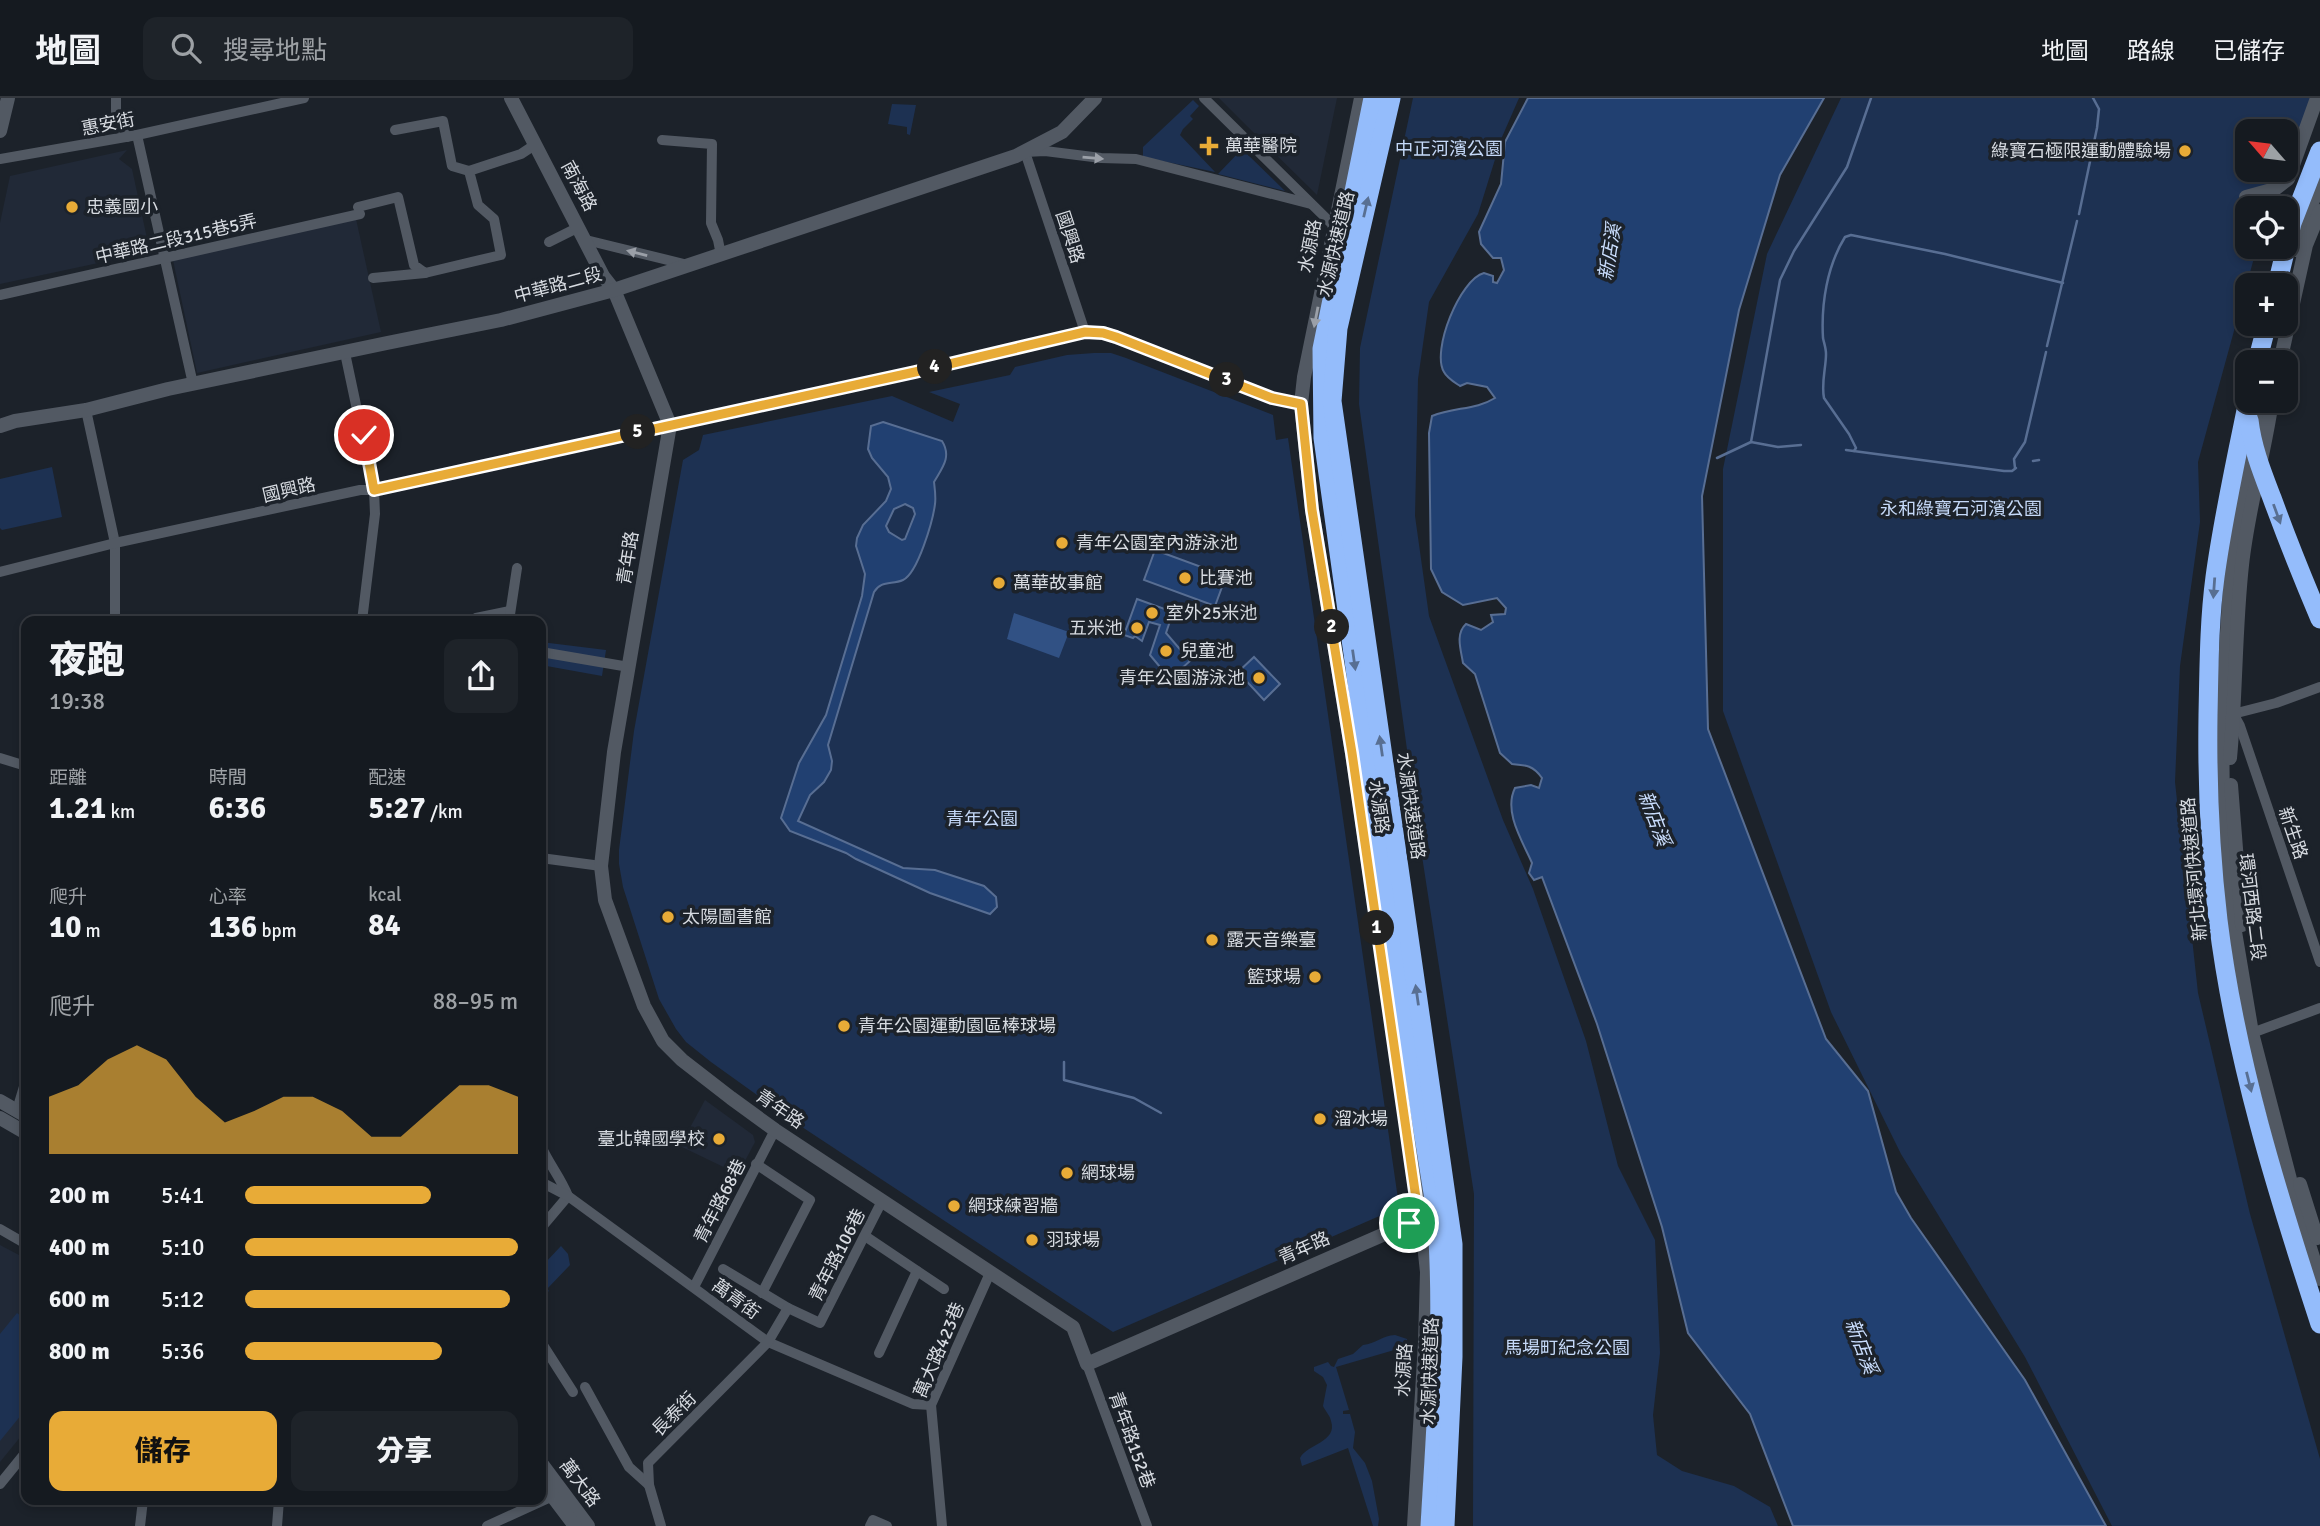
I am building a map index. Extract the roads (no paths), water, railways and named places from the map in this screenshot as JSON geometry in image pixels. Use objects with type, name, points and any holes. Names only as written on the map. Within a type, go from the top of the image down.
[{"type":"highway","name":"水源快速道路","points":[[1373,98],[1322,349],[1323,438],[1394,948],[1436,1212],[1440,1358],[1430,1526]]},
{"type":"highway","points":[[1380,149],[1383,98]]},
{"type":"highway","name":"水源快速道路","points":[[1391,98],[1338,328],[1332,401],[1453,1244],[1453,1357],[1445,1526]]},
{"type":"highway","points":[[2315,178],[2320,137]]},
{"type":"highway","points":[[2280,273],[2292,223],[2315,178],[2320,151]]},
{"type":"highway","name":"新北環河快速道路","points":[[2245,413],[2215,578],[2208,699],[2211,848],[2218,921],[2242,1055],[2263,1139],[2320,1324]]},
{"type":"highway","points":[[2248,413],[2251,436],[2263,473],[2291,552],[2320,619]]},
{"type":"street","points":[[0,131],[8,98]]},
{"type":"street","points":[[116,98],[116,118],[132,136],[165,258],[193,384]]},
{"type":"street","name":"惠安街","points":[[0,159],[132,136],[303,98]]},
{"type":"street","name":"南海路","points":[[511,98],[603,276],[614,290],[670,425]]},
{"type":"street","name":"中華路二段","points":[[0,426],[15,421],[86,410],[193,384],[501,320],[614,290],[1026,152],[1062,132],[1096,98]]},
{"type":"street","points":[[1203,98],[1334,226]]},
{"type":"street","name":"水源路","points":[[1362,98],[1334,226],[1301,404],[1312,510],[1352,753],[1427,1272],[1414,1526]]},
{"type":"street","points":[[2250,196],[2275,189],[2288,179],[2317,98]]},
{"type":"street","points":[[396,130],[443,121],[452,166],[469,171],[521,154],[536,144]]},
{"type":"street","points":[[662,140],[712,144],[710,223],[721,255]]},
{"type":"street","points":[[1026,152],[1045,151],[1101,159],[1136,159],[1311,204]]},
{"type":"street","name":"國興路","points":[[1026,152],[1085,332]]},
{"type":"street","points":[[373,278],[425,273],[501,255],[494,219],[478,205],[469,171]]},
{"type":"street","points":[[2291,273],[2315,178]]},
{"type":"street","name":"中華路二段315巷5弄","points":[[0,295],[359,211],[398,197],[414,265],[425,273]]},
{"type":"street","points":[[2283,350],[2306,245],[2320,211]]},
{"type":"street","points":[[549,242],[583,234],[689,266]]},
{"type":"street","name":"國興路","points":[[0,572],[115,543],[360,490],[374,490],[915,372],[1085,332],[1110,335],[1272,398],[1301,404]]},
{"type":"street","points":[[345,353],[374,490],[375,514],[363,616]]},
{"type":"street","points":[[86,410],[115,543],[115,616]]},
{"type":"street","points":[[2258,448],[2261,413]]},
{"type":"street","points":[[2258,448],[2268,413]]},
{"type":"street","name":"青年路","points":[[670,425],[614,752],[601,866],[605,900],[644,1006],[663,1041],[682,1060],[775,1130],[1073,1327],[1087,1364],[1419,1219]]},
{"type":"street","name":"環河西路二段","points":[[2258,448],[2242,567],[2228,715],[2241,919],[2256,1031],[2298,1210],[2320,1279]]},
{"type":"street","points":[[509,616],[517,568]]},
{"type":"street","points":[[546,653],[629,667]]},
{"type":"street","points":[[2228,715],[2276,704],[2320,687]]},
{"type":"street","name":"新生路","points":[[2228,715],[2240,726],[2320,962]]},
{"type":"street","points":[[0,758],[21,764]]},
{"type":"street","points":[[546,859],[601,866]]},
{"type":"street","points":[[2256,1031],[2320,1008]]},
{"type":"street","name":"環河西路二段","points":[[2256,1031],[2320,1250]]},
{"type":"street","points":[[0,1101],[21,1112]]},
{"type":"street","points":[[0,1118],[21,1130]]},
{"type":"street","name":"青年路68巷","points":[[694,1287],[775,1130]]},
{"type":"street","points":[[546,1157],[568,1196],[546,1222]]},
{"type":"street","points":[[756,1164],[810,1200],[762,1293]]},
{"type":"street","name":"萬青街","points":[[546,1185],[568,1196],[768,1342],[914,1404],[931,1405]]},
{"type":"street","name":"青年路106巷","points":[[788,1308],[820,1323],[882,1201]]},
{"type":"street","points":[[0,1229],[21,1241]]},
{"type":"street","points":[[864,1236],[944,1289]]},
{"type":"street","points":[[723,1269],[788,1308]]},
{"type":"street","points":[[879,1353],[917,1271]]},
{"type":"street","name":"萬大路423巷","points":[[942,1526],[931,1405],[990,1273]]},
{"type":"street","name":"長泰街","points":[[649,1485],[648,1463],[768,1342],[788,1308]]},
{"type":"street","points":[[546,1349],[573,1392]]},
{"type":"street","name":"青年路152巷","points":[[1087,1364],[1147,1526]]},
{"type":"street","points":[[585,1387],[629,1466],[649,1485],[661,1526]]},
{"type":"street","points":[[0,1483],[21,1458]]},
{"type":"street","name":"萬大路","points":[[546,1470],[589,1526]]},
{"type":"street","name":"萬大路","points":[[546,1487],[575,1526]]},
{"type":"street","points":[[546,1499],[553,1496]]},
{"type":"street","points":[[140,1526],[142,1505]]},
{"type":"street","points":[[277,1526],[279,1505]]},
{"type":"street","points":[[487,1526],[533,1505]]},
{"type":"street","points":[[872,1523],[887,1526]]},
{"type":"water","name":"新店溪","points":[[1528,98],[1824,98],[1780,175],[1739,310],[1702,496],[1708,729],[1826,1039],[1868,1091],[1896,1192],[1911,1218],[2025,1380],[2106,1526],[1793,1526],[1750,1414],[1688,1333],[1662,1227],[1597,1024],[1542,877],[1534,880],[1529,873],[1532,863],[1513,817],[1511,807],[1515,788],[1531,785],[1539,788],[1542,778],[1532,768],[1512,764],[1500,753],[1475,674],[1463,663],[1460,642],[1461,632],[1466,624],[1481,630],[1493,622],[1491,615],[1505,614],[1506,608],[1497,598],[1463,605],[1442,592],[1431,569],[1429,433],[1432,416],[1480,405],[1495,398],[1487,387],[1467,383],[1460,386],[1449,378],[1441,362],[1441,349],[1450,317],[1466,288],[1484,273],[1493,276],[1493,282],[1497,283],[1504,270],[1501,258],[1493,258],[1481,244],[1479,232],[1501,184],[1505,142]]},
{"type":"water","points":[[883,422],[942,441],[946,457],[934,482],[934,512],[914,567],[903,580],[883,584],[874,592],[828,745],[831,770],[824,782],[810,795],[798,821],[903,868],[935,870],[984,886],[996,897],[997,907],[990,914],[930,893],[846,853],[790,831],[781,818],[799,763],[826,715],[862,596],[865,574],[856,546],[857,538],[863,525],[886,501],[891,489],[888,477],[868,449],[871,426]],"holes":[[[905,504],[913,508],[915,514],[905,539],[902,540],[889,532],[886,526],[894,509]]]},
{"type":"water","name":"比賽池","points":[[1155,550],[1226,576],[1215,606],[1144,580]]},
{"type":"water","points":[[1137,599],[1173,612],[1166,633],[1190,661],[1170,679],[1150,655],[1160,625],[1149,622],[1142,641],[1135,636],[1133,638],[1124,635]]},
{"type":"water","name":"青年公園游泳池","points":[[1254,657],[1280,684],[1264,700],[1238,672]]},
{"type":"waterway","points":[[1751,442],[1780,280],[1794,251],[1847,167],[1871,98]]},
{"type":"waterway","points":[[2079,214],[2097,128],[2099,109],[2093,98]]},
{"type":"waterway","points":[[2047,346],[2077,221]]},
{"type":"waterway","points":[[1854,451],[1856,448],[1849,434],[1824,398],[1823,392],[1826,354],[1823,338],[1824,299],[1834,260],[1845,237],[1851,235],[1945,254],[2063,283]]},
{"type":"waterway","points":[[2015,468],[2014,459],[2025,442],[2046,352]]},
{"type":"waterway","points":[[1717,458],[1751,442],[1778,447],[1801,445]]},
{"type":"waterway","points":[[1846,450],[2004,471],[2016,468]]},
{"type":"waterway","points":[[2033,461],[2039,460]]},
{"type":"waterway","points":[[1064,1062],[1064,1080],[1134,1098],[1161,1113]]},
{"type":"place","name":"萬華醫院","points":[[1209,146]]},
{"type":"place","name":"綠寶石極限運動體驗場","points":[[2185,151]]},
{"type":"place","name":"忠義國小","points":[[72,207]]},
{"type":"place","name":"青年公園室內游泳池","points":[[1062,543]]},
{"type":"place","name":"比賽池","points":[[1185,578]]},
{"type":"place","name":"萬華故事館","points":[[999,583]]},
{"type":"place","name":"室外25米池","points":[[1152,613]]},
{"type":"place","name":"五米池","points":[[1137,628]]},
{"type":"place","name":"兒童池","points":[[1166,651]]},
{"type":"place","name":"青年公園游泳池","points":[[1259,678]]},
{"type":"place","name":"太陽圖書館","points":[[668,917]]},
{"type":"place","name":"露天音樂臺","points":[[1212,940]]},
{"type":"place","name":"籃球場","points":[[1315,977]]},
{"type":"place","name":"青年公園運動園區棒球場","points":[[844,1026]]},
{"type":"place","name":"溜冰場","points":[[1320,1119]]},
{"type":"place","name":"臺北韓國學校","points":[[719,1139]]},
{"type":"place","name":"網球場","points":[[1067,1173]]},
{"type":"place","name":"網球練習牆","points":[[954,1206]]},
{"type":"place","name":"羽球場","points":[[1032,1240]]},
{"type":"park label","name":"中正河濱公園","points":[[1449,149]]},
{"type":"park label","name":"永和綠寶石河濱公園","points":[[1961,509]]},
{"type":"park label","name":"青年公園","points":[[982,819]]},
{"type":"park label","name":"馬場町紀念公園","points":[[1567,1348]]}]
